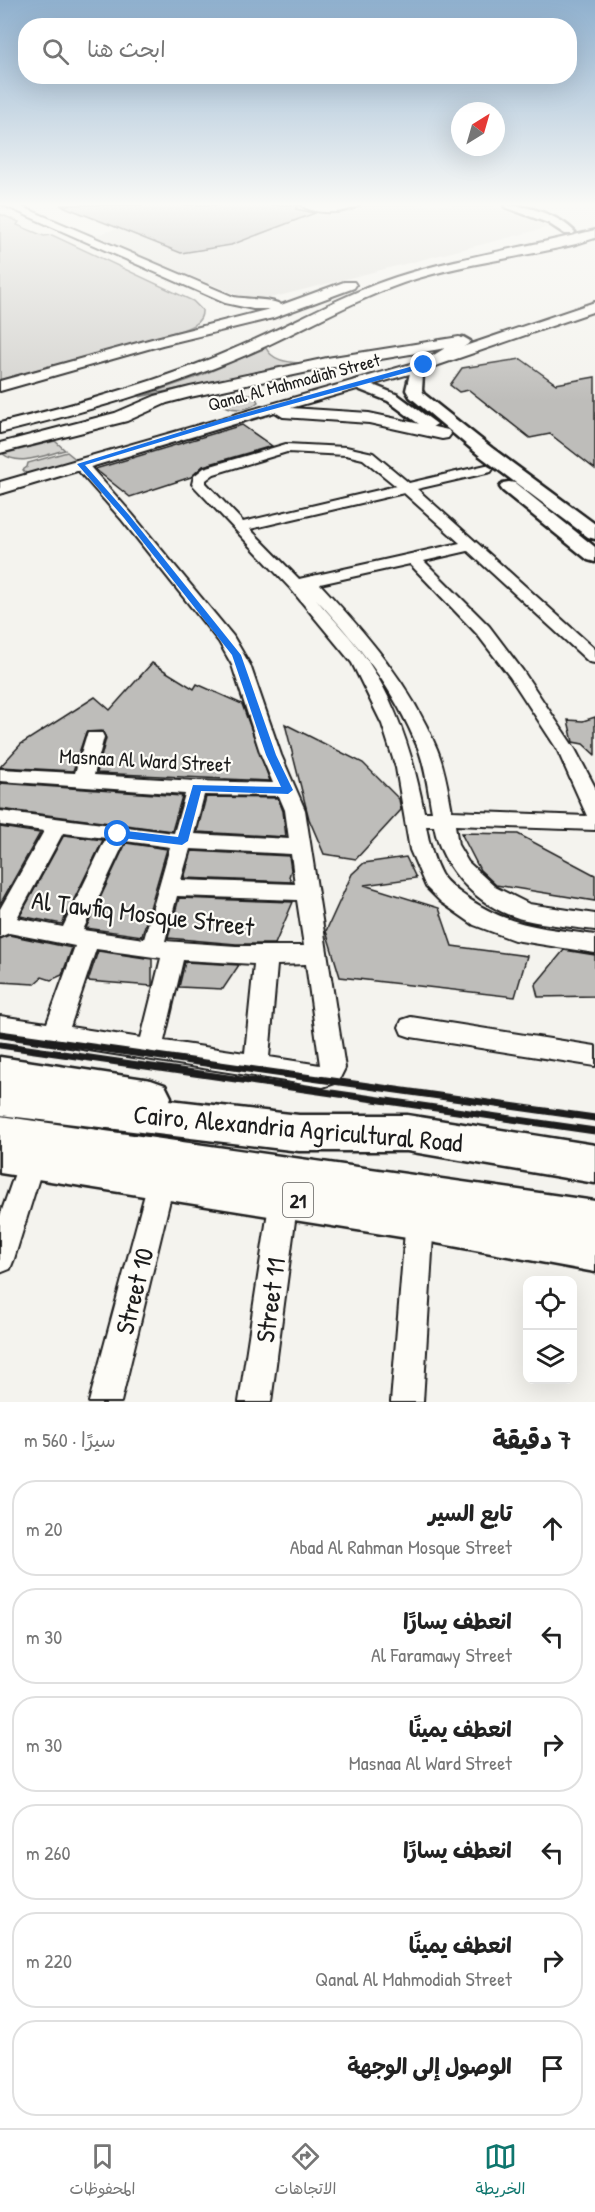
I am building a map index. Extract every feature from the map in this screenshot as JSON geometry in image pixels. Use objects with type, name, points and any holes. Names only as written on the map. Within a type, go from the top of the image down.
[{"type":"highway","points":[[0,1074],[381,1132]]},
{"type":"highway","name":"Cairo, Alexandria Agricultural Road","points":[[0,1098],[299,1133],[381,1132],[434,1137],[595,1164]]},
{"type":"highway","points":[[11,1149],[282,1174],[595,1222]]},
{"type":"highway","name":"21","points":[[11,1149],[162,1179],[420,1219],[595,1250]]},
{"type":"main road","points":[[146,270],[214,304],[223,313],[224,318],[215,328]]},
{"type":"main road","points":[[157,270],[240,303],[282,304],[315,298]]},
{"type":"main road","points":[[0,386],[268,315],[399,270]]},
{"type":"main road","name":"Qanal Al Mahmodiah Street","points":[[122,395],[216,362],[368,291],[441,270]]},
{"type":"main road","name":"Qanal Al Mahmodiah Street","points":[[354,358],[495,334],[595,298]]},
{"type":"main road","name":"Qanal Al Mahmodiah Street","points":[[0,488],[221,422],[424,365],[595,306]]},
{"type":"main road","points":[[294,327],[278,346],[282,355],[302,359],[354,358]]},
{"type":"main road","points":[[0,438],[256,377],[354,358]]},
{"type":"main road","points":[[0,419],[64,404],[122,395]]},
{"type":"main road","points":[[0,428],[122,395]]},
{"type":"main road","points":[[0,448],[127,415],[161,399]]},
{"type":"main road","points":[[259,411],[353,416],[442,434]]},
{"type":"main road","points":[[66,431],[172,429],[221,422]]},
{"type":"street","points":[[463,341],[416,372],[414,390],[427,407],[595,533]]},
{"type":"street","points":[[358,384],[403,404],[595,556]]},
{"type":"street","points":[[595,658],[468,546],[410,491],[362,454],[286,448],[204,473],[199,479],[206,483],[302,584],[364,641],[393,682],[427,748],[435,773],[451,851],[461,867],[487,893],[525,912],[595,922]]},
{"type":"street","points":[[0,1026],[323,1076],[332,1071],[333,1066],[295,810],[271,755],[237,655],[127,517],[80,464]]},
{"type":"street","points":[[250,529],[489,471]]},
{"type":"street","points":[[302,584],[468,546]]},
{"type":"street","points":[[414,559],[483,630],[517,675],[566,749],[589,795],[595,813]]},
{"type":"street","points":[[302,584],[369,677],[391,724],[406,768],[420,850],[434,881],[449,896],[482,919],[514,931],[595,944]]},
{"type":"street","points":[[82,781],[95,737]]},
{"type":"street","name":"Masnaa Al Ward Street","points":[[0,775],[196,788],[288,790]]},
{"type":"street","points":[[150,1049],[169,888],[196,788]]},
{"type":"street","points":[[414,820],[445,818],[595,823]]},
{"type":"street","points":[[1,821],[182,841],[300,847]]},
{"type":"street","points":[[1,925],[57,826]]},
{"type":"street","points":[[55,1035],[78,938],[118,834]]},
{"type":"street","points":[[169,888],[308,892]]},
{"type":"street","name":"Al Tawfiq Mosque Street","points":[[1,925],[163,950],[266,957],[315,955]]},
{"type":"street","points":[[256,1065],[266,957]]},
{"type":"street","points":[[411,1027],[595,1056]]},
{"type":"street","points":[[0,1259],[11,1149]]},
{"type":"street","name":"Street 10","points":[[105,1402],[162,1179]]},
{"type":"street","name":"Street 11","points":[[255,1402],[284,1198]]},
{"type":"street","points":[[407,1402],[420,1219]]},
{"type":"shaded area","points":[[0,270],[128,270],[193,301],[202,310],[199,321],[182,330],[0,380]]},
{"type":"shaded area","points":[[178,270],[379,270],[255,302]]},
{"type":"shaded area","points":[[266,348],[276,358],[299,363],[139,397],[197,377]]},
{"type":"shaded area","points":[[237,392],[254,395],[258,402],[244,409],[233,409],[219,401],[222,396]]},
{"type":"shaded area","points":[[55,441],[65,450],[25,460],[10,458],[3,454]]},
{"type":"shaded area","points":[[67,452],[78,461],[28,476],[23,470],[28,463]]},
{"type":"building","points":[[521,359],[556,384],[595,377],[595,469],[550,434],[530,438],[469,390],[459,392],[450,385],[462,368]]},
{"type":"building","points":[[242,425],[272,446],[203,466],[191,477],[130,497],[95,469]]},
{"type":"building","points":[[152,663],[194,689],[197,684],[242,704],[270,781],[97,773],[106,738],[102,731],[86,732],[73,771],[0,767],[21,744],[95,697],[110,710]]},
{"type":"building","points":[[595,717],[595,755],[583,744],[573,742],[568,720],[583,721]]},
{"type":"building","points":[[285,724],[363,763],[399,799],[401,810],[356,859],[324,854],[309,819]]},
{"type":"building","points":[[0,783],[182,796],[172,831],[0,809]]},
{"type":"building","points":[[206,797],[278,798],[283,811],[286,837],[197,832]]},
{"type":"building","points":[[0,827],[40,833],[0,904]]},
{"type":"building","points":[[461,833],[518,834],[595,875],[595,901],[496,885],[480,870]]},
{"type":"building","points":[[64,835],[103,840],[62,924],[20,916]]},
{"type":"building","points":[[126,843],[167,849],[142,936],[86,928]]},
{"type":"building","points":[[192,851],[289,856],[291,870],[289,877],[292,882],[184,878]]},
{"type":"building","points":[[406,857],[416,878],[364,885],[439,908],[452,946],[527,956],[515,997],[340,977],[326,931],[352,874],[364,863]]},
{"type":"building","points":[[179,898],[293,902],[275,944],[236,944],[168,938]]},
{"type":"building","points":[[9,935],[72,948],[62,975],[51,980],[42,977],[34,984],[0,982],[0,939]]},
{"type":"building","points":[[564,950],[595,955],[595,996],[538,997],[535,985]]},
{"type":"building","points":[[98,951],[152,959],[152,986],[88,981]]},
{"type":"building","points":[[185,962],[239,965],[223,989],[179,987]]},
{"type":"railway","points":[[0,1034],[595,1118]]},
{"type":"railway","points":[[0,1045],[595,1131]]},
{"type":"route","points":[[118,834],[182,841],[196,788],[288,790],[271,755],[237,655],[127,517],[80,464],[424,365]]}]
